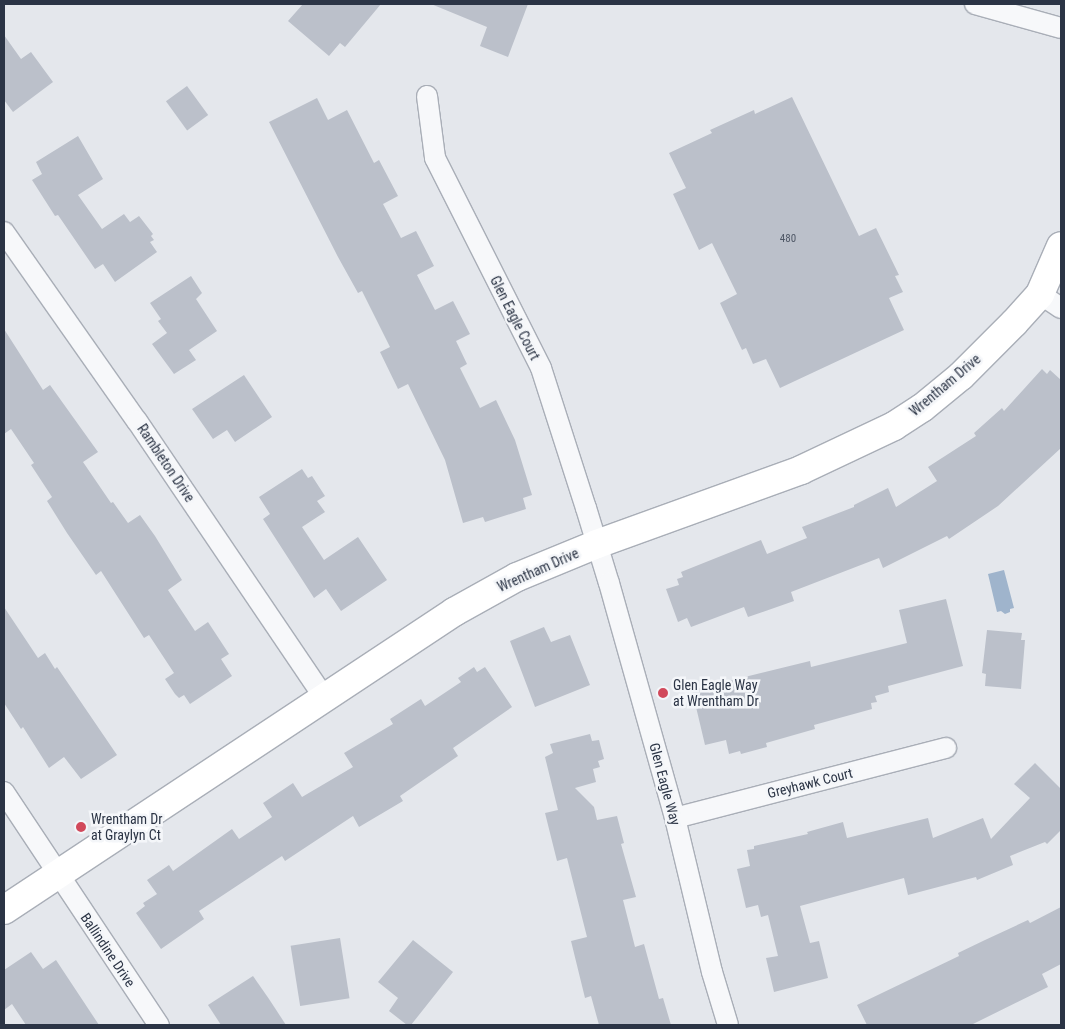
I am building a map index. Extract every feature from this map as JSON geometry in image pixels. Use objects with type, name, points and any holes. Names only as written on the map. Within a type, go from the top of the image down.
[{"type":"street","points":[[975,4],[1061,28]]},
{"type":"street","name":"Glen Eagle Court","points":[[427,96],[435,158],[540,368],[597,544]]},
{"type":"street","name":"Rambleton Drive","points":[[4,232],[137,421],[324,697]]},
{"type":"street","name":"Wrentham Drive","points":[[4,910],[454,612],[517,577],[597,544],[801,470],[894,426],[922,408],[1051,301],[1061,246]]},
{"type":"street","name":"Glen Eagle Way","points":[[597,544],[675,818],[712,972],[728,1025]]},
{"type":"street","name":"Greyhawk Court","points":[[675,818],[946,748]]},
{"type":"street","name":"Ballindine Drive","points":[[4,792],[159,1025]]},
{"type":"water","points":[[1004,570],[1014,608],[1005,614],[1001,611],[997,612],[988,574]]},
{"type":"building","points":[[303,4],[381,4],[345,47],[340,43],[329,56],[288,21]]},
{"type":"building","points":[[431,4],[528,4],[508,57],[480,46],[487,27]]},
{"type":"building","points":[[4,35],[21,59],[31,52],[53,82],[13,112],[4,100]]},
{"type":"building","points":[[187,86],[208,115],[187,130],[166,101]]},
{"type":"building","points":[[792,97],[859,236],[876,228],[899,275],[895,276],[903,292],[889,298],[904,330],[780,388],[766,359],[753,364],[746,348],[742,350],[720,303],[737,294],[712,243],[699,250],[673,194],[686,188],[669,153],[712,133],[710,130],[754,110],[755,114]]},
{"type":"building","points":[[317,98],[328,120],[347,110],[374,163],[379,160],[398,196],[383,204],[401,238],[416,231],[434,266],[417,275],[435,310],[453,301],[470,334],[456,341],[467,364],[460,368],[480,408],[496,400],[515,440],[532,495],[523,498],[526,509],[485,522],[483,517],[463,523],[445,460],[408,384],[398,389],[380,352],[390,347],[362,291],[358,293],[338,257],[269,122]]},
{"type":"building","points":[[78,136],[103,179],[78,195],[102,229],[124,214],[130,222],[139,216],[153,234],[151,236],[154,240],[150,242],[157,252],[115,282],[103,264],[95,269],[58,215],[55,216],[32,180],[42,174],[36,162]]},
{"type":"building","points":[[191,276],[202,293],[196,299],[217,331],[189,350],[196,360],[174,374],[152,344],[167,333],[158,321],[161,319],[150,303]]},
{"type":"building","points":[[4,329],[43,390],[50,385],[98,452],[83,462],[111,503],[113,502],[128,523],[140,515],[155,536],[182,580],[168,590],[195,631],[208,622],[229,654],[221,659],[232,676],[190,704],[184,695],[179,698],[175,694],[165,679],[174,673],[149,635],[144,638],[101,571],[96,575],[67,533],[47,501],[52,497],[31,465],[34,463],[11,429],[4,434]]},
{"type":"building","points":[[1042,369],[1047,374],[1050,370],[1061,380],[1061,448],[998,506],[949,539],[947,536],[883,568],[879,558],[791,592],[794,601],[748,617],[744,607],[691,627],[687,618],[678,622],[666,589],[679,585],[677,579],[683,577],[681,572],[761,540],[767,554],[807,538],[802,527],[854,507],[854,505],[888,488],[896,507],[937,481],[928,467],[976,436],[974,433],[1002,408],[1004,411]]},
{"type":"building","points":[[244,375],[272,417],[235,442],[227,430],[213,439],[192,409]]},
{"type":"building","points":[[302,469],[308,478],[312,476],[325,496],[317,501],[325,512],[302,527],[324,560],[358,537],[387,580],[341,611],[326,589],[314,598],[263,519],[270,514],[259,497]]},
{"type":"building","points":[[946,599],[963,666],[888,686],[889,692],[875,696],[877,702],[871,703],[872,709],[814,725],[815,729],[766,743],[767,747],[741,754],[740,751],[729,754],[726,740],[705,745],[692,690],[810,661],[811,667],[907,643],[899,610]]},
{"type":"building","points":[[4,607],[38,658],[45,653],[55,669],[57,667],[117,755],[81,779],[64,757],[49,768],[23,727],[21,729],[4,703]]},
{"type":"building","points":[[544,627],[551,642],[570,635],[590,685],[535,707],[510,641]]},
{"type":"building","points":[[987,630],[1022,633],[1021,640],[1025,640],[1021,689],[985,686],[986,674],[982,673]]},
{"type":"building","points":[[474,667],[477,672],[485,667],[512,707],[453,748],[458,756],[400,796],[403,801],[359,827],[353,816],[285,861],[282,856],[199,911],[204,919],[161,949],[136,913],[145,906],[143,903],[157,894],[147,880],[169,865],[173,871],[232,829],[239,839],[272,817],[263,803],[293,783],[302,797],[353,767],[344,753],[393,724],[390,719],[421,699],[425,706],[461,682],[458,678]]},
{"type":"building","points":[[590,734],[592,741],[599,740],[604,759],[598,761],[600,767],[593,769],[596,782],[575,788],[594,807],[597,820],[617,816],[624,843],[621,844],[636,897],[623,900],[635,947],[644,944],[659,999],[663,998],[671,1025],[599,1025],[591,996],[585,998],[571,941],[587,937],[567,858],[557,861],[545,813],[558,810],[545,757],[553,753],[550,744]]},
{"type":"building","points":[[1035,763],[1061,789],[1061,830],[1047,844],[1045,842],[1010,856],[1013,865],[977,880],[976,877],[908,895],[904,878],[800,906],[810,943],[819,941],[828,978],[774,992],[766,958],[778,956],[768,915],[761,917],[758,905],[746,908],[737,869],[750,866],[747,850],[754,849],[754,846],[808,834],[807,832],[843,822],[847,838],[928,818],[933,838],[983,818],[991,839],[1030,798],[1014,784]]},
{"type":"building","points":[[1061,907],[1061,964],[1042,974],[1048,987],[971,1025],[867,1025],[857,1005],[959,956],[958,953],[985,940],[1028,920],[1030,923]]},
{"type":"building","points":[[340,938],[350,998],[300,1006],[291,946]]},
{"type":"building","points":[[413,940],[453,972],[411,1025],[407,1025],[389,1011],[398,998],[378,982]]},
{"type":"building","points":[[31,952],[43,969],[56,960],[99,1025],[26,1025],[12,1004],[4,1010],[4,970]]},
{"type":"building","points":[[253,976],[286,1025],[221,1025],[208,1005]]},
{"type":"place","name":"Glen Eagle Way at Wrentham Dr","points":[[663,693]]},
{"type":"place","name":"Wrentham Dr at Graylyn Ct","points":[[81,827]]}]
